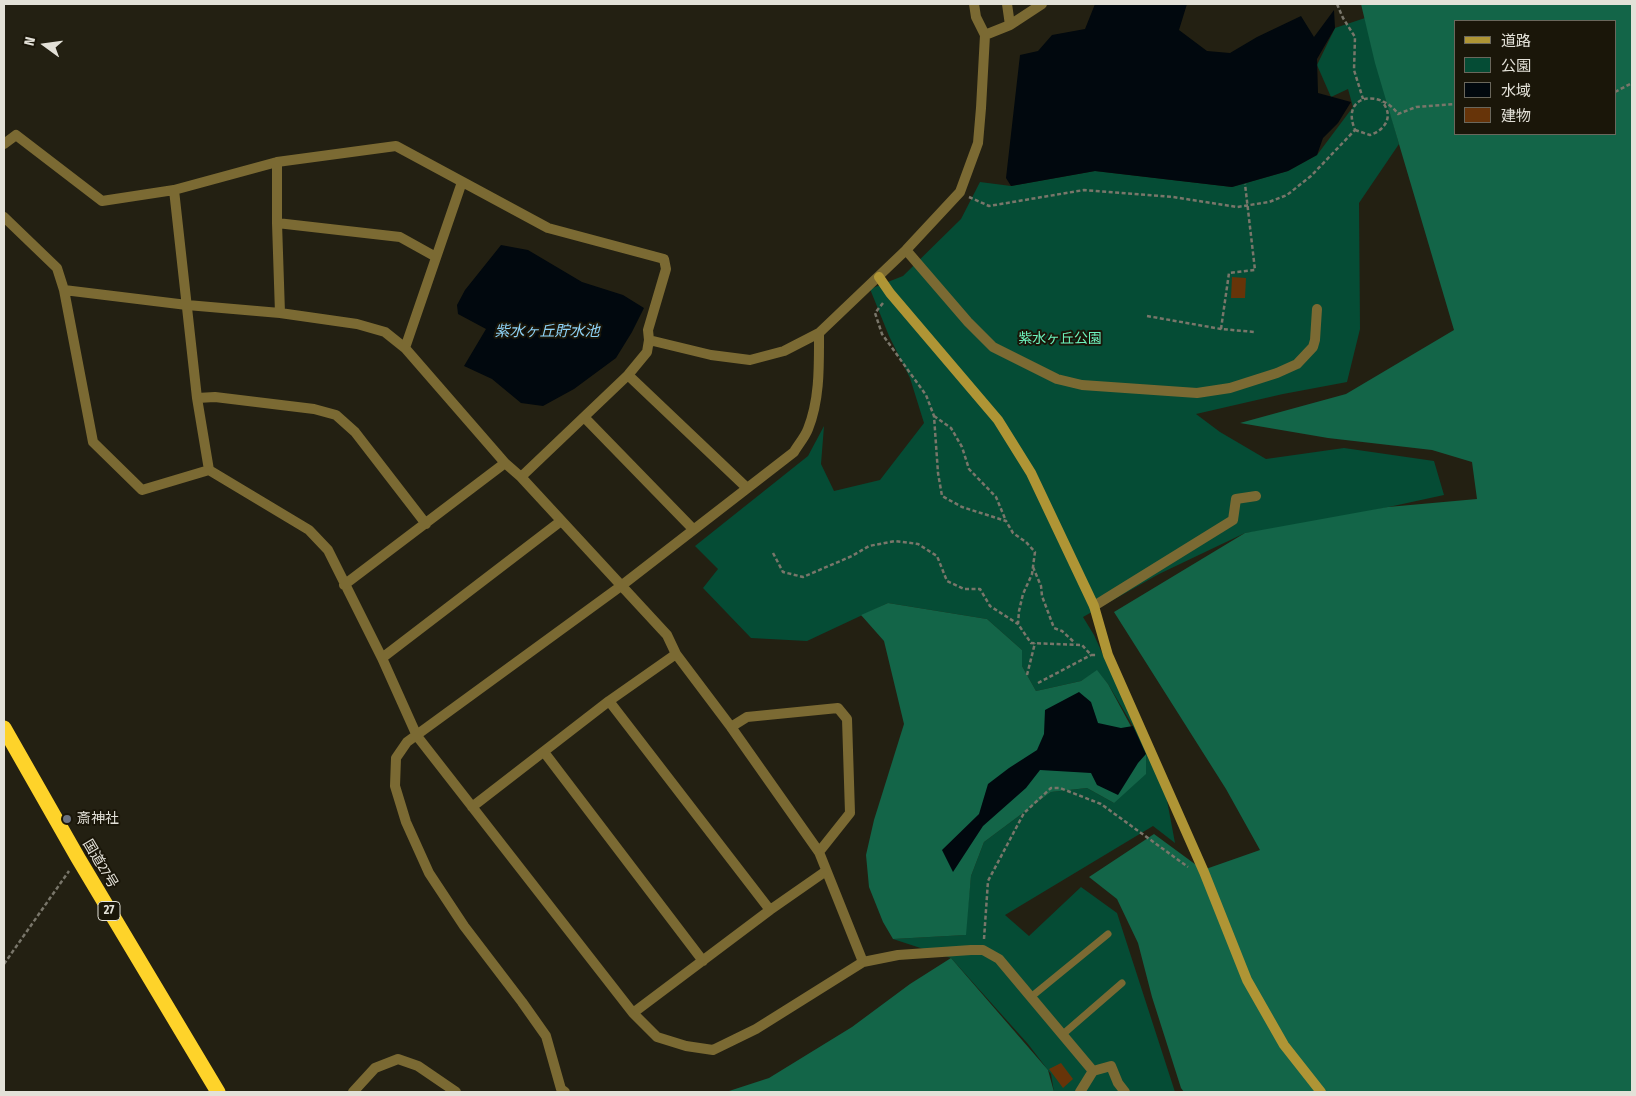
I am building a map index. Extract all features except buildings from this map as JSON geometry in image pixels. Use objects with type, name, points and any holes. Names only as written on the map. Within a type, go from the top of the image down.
[{"type":"highway","name":"国道27号","points":[[4,728],[78,858],[218,1092]]},
{"type":"street","points":[[649,340],[711,355],[750,360],[784,350],[818,333],[906,250],[960,192],[978,143],[985,35],[976,17],[974,4]]},
{"type":"street","points":[[1007,4],[1010,25]]},
{"type":"street","points":[[985,35],[1010,25],[1042,4]]},
{"type":"street","points":[[4,144],[16,136],[102,201],[174,190],[277,162],[396,146],[548,228],[664,259],[666,269],[648,330],[647,352],[628,375],[520,477]]},
{"type":"street","points":[[277,162],[280,313]]},
{"type":"street","points":[[405,348],[462,182]]},
{"type":"street","points":[[174,190],[197,398],[209,470]]},
{"type":"street","points":[[4,217],[57,268],[64,290],[93,442],[142,490],[209,470],[309,530],[328,550],[382,658],[417,736],[634,1013],[657,1037],[686,1046],[713,1050],[756,1029],[863,962],[898,955],[983,950],[999,958],[1094,1071]]},
{"type":"street","points":[[277,223],[400,237],[436,257]]},
{"type":"street","points":[[906,250],[968,322],[993,347],[1057,379],[1082,385],[1197,393],[1230,388],[1277,373],[1297,364],[1307,355],[1315,340],[1317,309]]},
{"type":"street","points":[[879,277],[890,294],[998,420],[1031,472],[1094,606],[1108,655],[1204,872],[1247,980],[1284,1045],[1321,1092]]},
{"type":"street","points":[[64,290],[187,305],[280,313],[357,324],[385,332],[405,348],[505,463],[667,635],[676,654],[731,727],[819,852],[863,962]]},
{"type":"street","points":[[565,1092],[562,1089],[546,1036],[464,926],[429,874],[406,822],[395,786],[396,758],[407,742],[620,586],[794,452],[808,430],[819,378],[818,333]]},
{"type":"street","points":[[628,375],[747,488]]},
{"type":"street","points":[[197,398],[225,398],[314,409],[336,415],[355,432],[426,524]]},
{"type":"street","points":[[584,417],[693,528]]},
{"type":"street","points":[[344,585],[505,463]]},
{"type":"street","points":[[1094,606],[1233,520],[1236,499],[1256,496]]},
{"type":"street","points":[[382,658],[560,521]]},
{"type":"street","points":[[472,807],[609,701],[676,654]]},
{"type":"street","points":[[609,701],[770,910]]},
{"type":"street","points":[[731,727],[747,717],[838,708],[848,718],[850,813],[819,852]]},
{"type":"street","points":[[544,752],[703,961]]},
{"type":"street","points":[[634,1013],[770,910],[826,871]]},
{"type":"street","points":[[355,1091],[375,1068],[398,1059],[418,1066],[456,1092]]},
{"type":"street","points":[[1080,1092],[1094,1071],[1111,1066],[1118,1083],[1125,1092]]},
{"type":"lane","points":[[1031,997],[1108,934]]},
{"type":"lane","points":[[1062,1035],[1122,983]]},
{"type":"path","points":[[1337,4],[1342,18],[1355,37],[1354,70],[1363,99]]},
{"type":"path","points":[[1616,91],[1632,83]]},
{"type":"path","points":[[1380,100],[1388,110],[1386,125],[1370,135],[1355,130],[1350,120],[1351,114],[1353,107],[1363,99],[1372,98],[1380,100],[1393,106],[1398,114],[1416,107],[1454,104]]},
{"type":"path","points":[[960,192],[989,206],[1084,190],[1173,197],[1237,207],[1269,202],[1287,195],[1311,176],[1355,130]]},
{"type":"path","points":[[1221,329],[1229,273],[1255,270],[1244,184]]},
{"type":"path","points":[[890,294],[875,313],[882,334],[926,395],[934,416],[938,473],[942,496],[962,507],[1006,521]]},
{"type":"path","points":[[1147,316],[1221,329],[1255,332]]},
{"type":"path","points":[[934,416],[951,428],[962,447],[969,469],[996,497],[1013,533],[1026,542],[1035,552],[1032,574],[1023,594],[1018,624]]},
{"type":"path","points":[[773,554],[783,572],[803,577],[852,556],[869,546],[895,542],[918,544],[937,556],[947,581],[964,589],[980,588],[990,606],[1018,624],[1032,642],[1082,645],[1091,655]]},
{"type":"path","points":[[1033,566],[1054,628],[1062,631],[1076,644]]},
{"type":"path","points":[[1027,675],[1036,643]]},
{"type":"path","points":[[1038,683],[1091,655],[1108,655]]},
{"type":"path","points":[[983,950],[988,881],[1024,813],[1051,788],[1060,788],[1101,804],[1189,868],[1204,872]]},
{"type":"path","points":[[4,964],[78,858]]},
{"type":"green space","points":[[1361,4],[1632,4],[1632,1092],[1184,1092],[1181,1088],[1152,997],[1138,943],[1117,899],[1089,877],[1154,834],[1203,870],[1260,850],[1226,789],[1114,612],[1245,533],[1388,507],[1477,499],[1472,462],[1432,450],[1328,438],[1240,423],[1346,394],[1454,330],[1375,63]]},
{"type":"green space","name":"紫水ヶ丘公園","points":[[1365,18],[1399,144],[1359,203],[1360,329],[1347,382],[1283,394],[1196,414],[1220,432],[1266,459],[1344,448],[1434,461],[1444,495],[1301,526],[1245,533],[1159,574],[1083,617],[1160,763],[1175,843],[1153,826],[1005,915],[1029,936],[1081,887],[1117,913],[1175,1092],[1054,1092],[1051,1074],[1028,1044],[951,958],[893,939],[965,935],[971,876],[984,842],[1051,792],[1087,788],[1114,803],[1133,726],[1108,684],[1097,671],[1081,681],[1036,691],[1022,666],[1022,650],[987,619],[888,603],[807,641],[751,638],[703,588],[718,569],[695,546],[808,456],[824,426],[821,464],[834,491],[880,480],[924,423],[910,378],[889,336],[870,289],[903,276],[961,219],[980,182],[1011,186],[1095,171],[1232,187],[1288,171],[1317,155],[1353,107],[1348,89],[1331,97],[1317,65],[1335,28]]},
{"type":"green space","points":[[888,603],[987,619],[1022,650],[1022,666],[1036,691],[1081,681],[1097,670],[1108,684],[1146,754],[1146,774],[1114,803],[1087,788],[1051,792],[984,842],[971,876],[966,935],[893,939],[883,922],[869,887],[866,855],[874,820],[904,724],[884,641],[861,615]]},
{"type":"green space","points":[[951,958],[1048,1070],[1054,1092],[726,1092],[769,1078],[852,1027],[910,984]]},
{"type":"water","points":[[1095,4],[1187,4],[1179,30],[1207,51],[1230,53],[1257,37],[1301,16],[1314,37],[1334,10],[1335,28],[1317,59],[1318,93],[1351,102],[1338,123],[1323,138],[1317,155],[1288,171],[1232,187],[1095,171],[1011,186],[1006,178],[1020,55],[1038,51],[1052,35],[1085,29]]},
{"type":"water","name":"紫水ヶ丘貯水池","points":[[501,245],[528,250],[582,282],[623,295],[644,308],[616,358],[574,389],[543,406],[521,403],[492,379],[464,366],[486,329],[458,314],[457,305],[465,290]]},
{"type":"water","points":[[1079,692],[1091,702],[1098,723],[1121,728],[1133,726],[1146,754],[1138,763],[1118,795],[1097,785],[1091,773],[1040,770],[1026,788],[983,826],[953,872],[942,850],[979,814],[988,784],[1037,750],[1044,734],[1045,710]]},
{"type":"place","name":"斎神社","points":[[67,819]]}]
